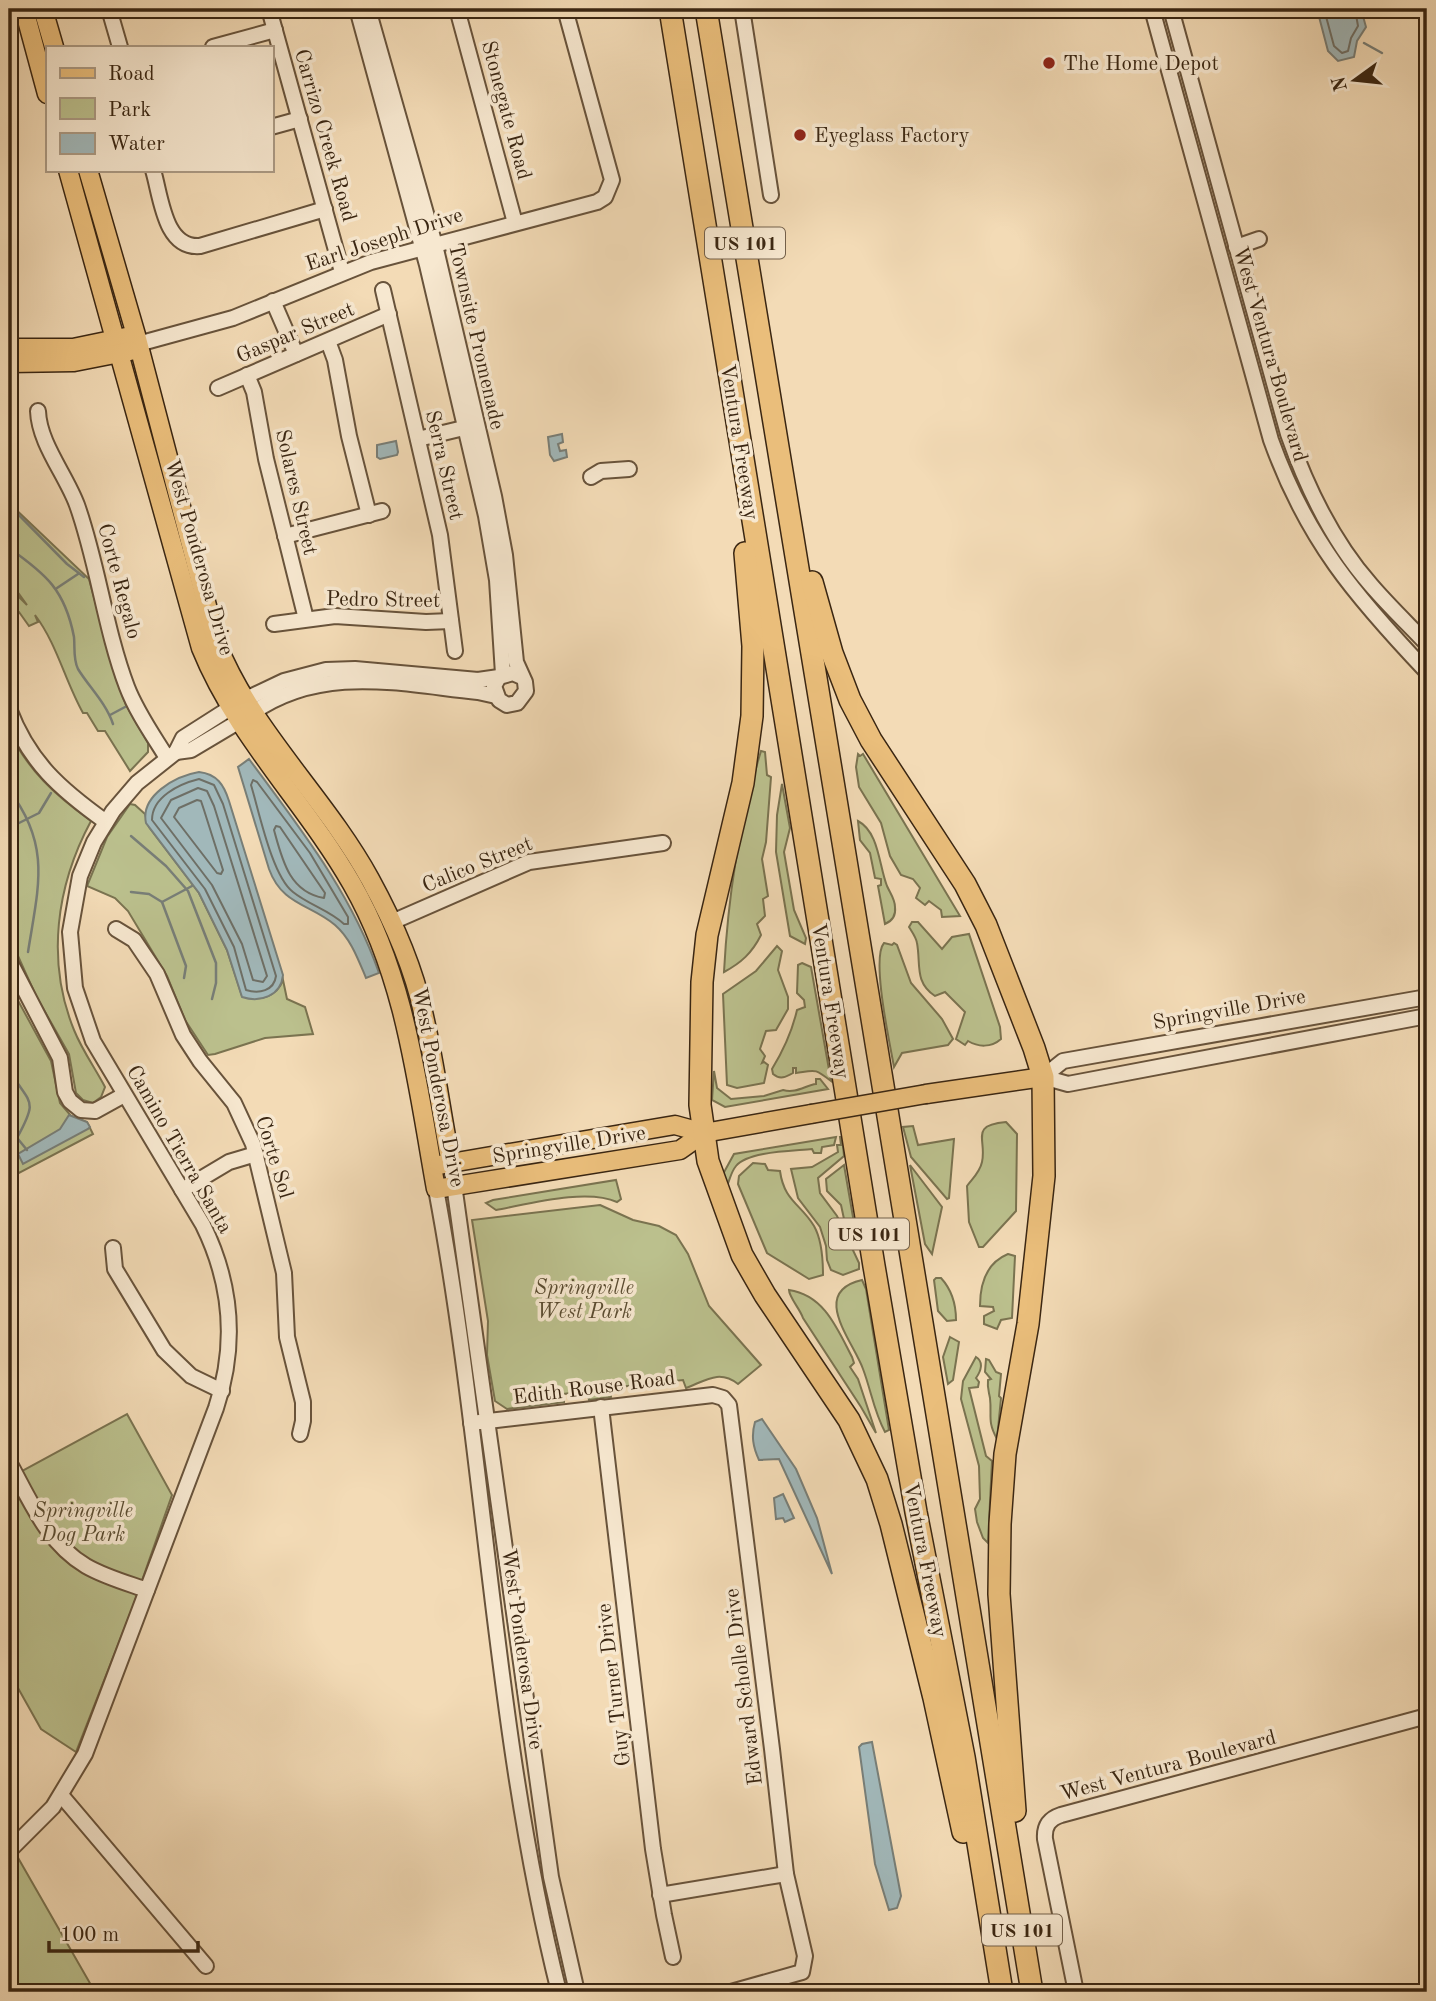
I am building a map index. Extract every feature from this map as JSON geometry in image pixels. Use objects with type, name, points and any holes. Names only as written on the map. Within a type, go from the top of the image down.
[{"type":"highway","name":"Ventura Freeway","points":[[670,9],[878,1293],[916,1512],[964,1757],[1001,1992]]},
{"type":"highway","name":"Ventura Freeway","points":[[706,9],[1032,1992]]},
{"type":"highway","points":[[745,474],[742,512],[753,646],[752,716],[743,783],[707,935],[702,982],[700,1105],[708,1163],[742,1255],[765,1295],[849,1420],[868,1457],[885,1501],[934,1698],[1001,1992]]},
{"type":"highway","points":[[783,477],[832,653],[850,700],[871,740],[965,884],[986,925],[1043,1077],[1044,1176],[1028,1324],[1005,1454],[1000,1524],[1001,1629],[1017,1840],[1012,1868]]},
{"type":"main road","points":[[24,9],[46,90]]},
{"type":"main road","points":[[43,9],[54,46]]},
{"type":"main road","name":"West Ponderosa Drive","points":[[69,172],[194,627],[209,669],[355,854],[384,926],[414,978],[424,1012],[451,1163]]},
{"type":"main road","name":"West Ponderosa Drive","points":[[90,172],[138,343],[210,623],[241,711]]},
{"type":"main road","name":"Earl Joseph Drive","points":[[9,363],[74,362],[117,347],[138,343]]},
{"type":"main road","name":"Earl Joseph Drive","points":[[9,348],[117,347]]},
{"type":"main road","name":"West Ponderosa Drive","points":[[384,926],[404,1009],[432,1167],[445,1187]]},
{"type":"main road","name":"Springville Drive","points":[[445,1187],[680,1150],[704,1133],[926,1094],[1043,1077]]},
{"type":"main road","name":"Springville Drive","points":[[432,1167],[675,1125],[704,1133]]},
{"type":"street","points":[[9,13],[13,9]]},
{"type":"street","points":[[109,9],[120,46]]},
{"type":"street","name":"Carrizo Creek Road","points":[[269,9],[342,272]]},
{"type":"street","name":"Townsite Promenade","points":[[357,9],[429,246]]},
{"type":"street","name":"Townsite Promenade","points":[[368,9],[429,246],[471,426],[501,532],[516,662],[522,677]]},
{"type":"street","name":"Stonegate Road","points":[[457,9],[515,223]]},
{"type":"street","name":"Earl Joseph Drive","points":[[138,343],[223,321],[342,272],[597,202],[605,197],[611,189],[612,180],[565,9]]},
{"type":"street","points":[[743,9],[771,195]]},
{"type":"street","name":"West Ventura Boulevard","points":[[1152,9],[1271,440],[1293,496],[1333,564],[1377,619],[1427,672]]},
{"type":"street","name":"West Ventura Boulevard","points":[[1171,9],[1288,434],[1309,489],[1331,528],[1370,584],[1427,644]]},
{"type":"street","points":[[217,46],[275,30]]},
{"type":"street","points":[[1176,97],[1193,92]]},
{"type":"street","points":[[273,126],[300,119]]},
{"type":"street","points":[[154,172],[170,228],[181,243],[189,246],[200,246],[325,209]]},
{"type":"street","points":[[1236,247],[1259,239]]},
{"type":"street","name":"Serra Street","points":[[383,290],[440,535],[455,651]]},
{"type":"street","points":[[274,301],[296,354]]},
{"type":"street","name":"Gaspar Street","points":[[218,388],[389,314]]},
{"type":"street","points":[[285,536],[376,513],[349,436],[335,360],[328,341]]},
{"type":"street","name":"Solares Street","points":[[247,375],[254,392],[266,459],[306,619]]},
{"type":"street","name":"Corte Regalo","points":[[38,411],[41,432],[69,485],[84,525],[128,689],[140,714],[171,755]]},
{"type":"street","points":[[418,439],[471,426]]},
{"type":"street","name":"Townsite Promenade","points":[[471,426],[494,557],[501,676]]},
{"type":"street","points":[[591,477],[601,471],[629,469]]},
{"type":"street","name":"Pedro Street","points":[[274,624],[352,616],[426,622],[451,621]]},
{"type":"street","name":"Camino Tierra Santa","points":[[9,1851],[40,1822],[61,1796],[76,1773],[94,1735],[222,1391],[230,1339],[226,1287],[211,1240],[102,1058],[85,1024],[75,988],[70,951],[72,913],[80,876],[94,842],[136,783],[171,755],[191,750],[284,681],[326,670],[355,669],[478,681],[501,676]]},
{"type":"street","points":[[513,673],[522,677],[526,691],[517,703],[508,705],[496,696],[495,686],[501,676],[513,673]]},
{"type":"street","name":"Camino Tierra Santa","points":[[241,711],[314,684],[341,681],[478,692],[496,696]]},
{"type":"street","points":[[9,709],[20,735],[45,772],[64,791],[106,822]]},
{"type":"street","name":"Calico Street","points":[[384,926],[529,862],[663,843]]},
{"type":"street","name":"Corte Sol","points":[[116,929],[134,940],[157,974],[183,1035],[234,1103],[247,1128],[256,1153],[284,1273],[287,1337],[303,1402],[300,1434]]},
{"type":"street","points":[[9,960],[60,1058],[65,1092],[70,1101],[81,1110],[95,1111],[124,1095]]},
{"type":"street","name":"Springville Drive","points":[[1043,1077],[1063,1061],[1427,997]]},
{"type":"street","name":"Springville Drive","points":[[1043,1077],[1068,1084],[1427,1016]]},
{"type":"street","points":[[182,1190],[229,1162],[256,1153]]},
{"type":"street","name":"West Ponderosa Drive","points":[[451,1163],[445,1187],[471,1423],[522,1806],[539,1911],[559,1992]]},
{"type":"street","name":"West Ponderosa Drive","points":[[445,1187],[489,1421],[551,1877],[577,1992]]},
{"type":"street","points":[[113,1248],[115,1269],[163,1350],[191,1376],[222,1391]]},
{"type":"street","name":"Edith Rouse Road","points":[[471,1423],[713,1395],[723,1398]]},
{"type":"street","name":"Edward Scholle Drive","points":[[723,1398],[729,1405],[738,1467],[786,1874],[806,1956],[802,1972],[730,1992]]},
{"type":"street","name":"Guy Turner Drive","points":[[601,1407],[660,1895],[673,1957]]},
{"type":"street","points":[[9,1462],[42,1523],[66,1552],[96,1571],[147,1590]]},
{"type":"street","name":"West Ventura Boulevard","points":[[1076,1992],[1045,1839],[1045,1829],[1050,1820],[1060,1815],[1427,1716]]},
{"type":"street","points":[[61,1796],[206,1966]]},
{"type":"street","points":[[660,1895],[786,1874]]},
{"type":"green space","points":[[9,503],[89,579],[116,679],[126,705],[148,743],[148,752],[130,771],[105,731],[98,731],[87,713],[83,713],[49,638],[35,615],[38,622],[29,626],[19,612],[9,614],[9,607],[19,597],[27,605],[19,594],[9,602]]},
{"type":"green space","points":[[9,730],[24,758],[34,770],[66,802],[91,821],[79,846],[63,897],[58,951],[65,1004],[74,1030],[105,1087],[101,1097],[93,1103],[83,1100],[76,1093],[69,1054],[36,996],[9,936]]},
{"type":"green space","points":[[761,751],[765,752],[767,775],[771,777],[766,842],[762,859],[768,896],[763,899],[765,916],[757,924],[761,935],[754,947],[741,961],[724,972],[736,860],[746,805]]},
{"type":"green space","points":[[858,754],[863,754],[960,916],[942,917],[941,910],[929,901],[925,905],[916,898],[920,888],[913,879],[901,875],[890,856],[881,823],[859,787],[856,767]]},
{"type":"green space","points":[[782,784],[790,828],[784,852],[794,910],[806,938],[805,944],[790,936],[776,852],[777,815]]},
{"type":"green space","points":[[130,804],[145,814],[149,827],[199,893],[227,950],[242,996],[267,997],[276,991],[283,980],[287,999],[305,1007],[313,1034],[265,1038],[208,1055],[185,1020],[167,976],[128,911],[115,898],[87,886],[107,837]]},
{"type":"green space","points":[[858,821],[865,826],[874,841],[884,878],[894,901],[894,915],[885,924],[878,886],[881,885],[881,879],[875,878],[870,853],[860,840]]},
{"type":"green space","points":[[912,922],[918,922],[942,949],[952,937],[969,934],[1000,1027],[1001,1039],[997,1042],[984,1046],[968,1041],[965,1045],[956,1039],[965,1012],[945,992],[935,996],[924,985],[916,941],[909,927]]},
{"type":"green space","points":[[884,943],[897,945],[911,983],[942,1019],[953,1039],[948,1045],[902,1053],[894,1067],[880,983]]},
{"type":"green space","points":[[777,946],[782,951],[778,970],[788,997],[788,1009],[776,1030],[766,1031],[760,1049],[765,1056],[762,1063],[768,1065],[764,1083],[737,1088],[727,1085],[723,994],[756,971]]},
{"type":"green space","points":[[802,963],[811,967],[831,1081],[815,1071],[796,1073],[796,1068],[785,1077],[773,1074],[772,1069],[787,1041],[797,1010],[805,1007],[804,1000],[797,993],[798,965]]},
{"type":"green space","points":[[9,984],[51,1061],[60,1103],[71,1116],[87,1122],[93,1134],[19,1173],[9,1157]]},
{"type":"green space","points":[[714,1071],[717,1088],[731,1099],[797,1090],[816,1084],[816,1079],[820,1079],[828,1089],[725,1107],[712,1100]]},
{"type":"green space","points":[[1006,1122],[1017,1134],[1016,1211],[983,1247],[979,1247],[969,1222],[967,1186],[981,1166],[983,1130],[987,1126]]},
{"type":"green space","points":[[913,1126],[918,1145],[954,1139],[947,1199],[911,1157],[903,1127]]},
{"type":"green space","points":[[836,1137],[834,1145],[822,1147],[821,1153],[814,1153],[812,1149],[750,1157],[734,1168],[727,1186],[723,1174],[734,1154]]},
{"type":"green space","points":[[840,1137],[844,1156],[818,1178],[820,1193],[837,1216],[859,1263],[859,1269],[843,1275],[831,1270],[820,1227],[798,1198],[791,1169],[812,1167],[838,1152]]},
{"type":"green space","points":[[753,1163],[765,1164],[768,1170],[780,1171],[789,1196],[817,1232],[823,1275],[809,1279],[767,1253],[738,1184],[739,1176]]},
{"type":"green space","points":[[844,1165],[857,1248],[841,1205],[827,1191],[826,1179]]},
{"type":"green space","points":[[910,1165],[942,1207],[932,1254],[925,1244]]},
{"type":"green space","points":[[616,1180],[621,1199],[617,1202],[590,1196],[574,1197],[496,1210],[486,1203],[493,1200]]},
{"type":"green space","name":"Springville West Park","points":[[600,1205],[633,1220],[659,1226],[676,1235],[688,1254],[709,1306],[761,1365],[738,1384],[725,1377],[718,1377],[686,1388],[683,1380],[610,1388],[611,1397],[589,1400],[587,1391],[564,1394],[564,1402],[507,1409],[495,1401],[487,1355],[488,1321],[472,1220]]},
{"type":"green space","points":[[1008,1254],[1015,1256],[1012,1318],[1001,1320],[997,1329],[984,1324],[984,1316],[994,1311],[993,1307],[980,1306],[981,1290],[989,1269]]},
{"type":"green space","points":[[941,1278],[951,1293],[956,1320],[947,1321],[938,1311],[934,1280]]},
{"type":"green space","points":[[862,1280],[866,1289],[889,1430],[885,1432],[863,1369],[844,1332],[836,1306],[838,1295],[846,1286]]},
{"type":"green space","points":[[789,1290],[811,1299],[835,1324],[852,1357],[854,1363],[850,1367],[858,1379],[876,1433],[803,1318]]},
{"type":"green space","points":[[950,1337],[959,1342],[953,1380],[948,1384],[943,1357]]},
{"type":"green space","points":[[976,1357],[981,1364],[976,1378],[978,1387],[969,1388],[986,1456],[992,1461],[988,1543],[983,1538],[977,1522],[975,1509],[980,1499],[979,1466],[961,1399],[963,1381]]},
{"type":"green space","points":[[986,1359],[996,1372],[1001,1374],[997,1439],[991,1423],[988,1380],[991,1379],[985,1372]]},
{"type":"green space","name":"Springville Dog Park","points":[[127,1414],[172,1495],[132,1609],[76,1752],[41,1729],[9,1672],[9,1478]]},
{"type":"green space","points":[[17,1856],[95,1992],[9,1992],[9,1861]]},
{"type":"water","points":[[1317,9],[1361,9],[1366,27],[1357,41],[1354,57],[1338,61],[1328,51]]},
{"type":"water","points":[[562,434],[563,442],[558,444],[560,451],[566,450],[567,457],[554,461],[550,455],[548,437]]},
{"type":"water","points":[[396,441],[397,455],[380,459],[377,457],[377,445]]},
{"type":"water","points":[[249,759],[305,835],[339,888],[379,973],[366,978],[354,950],[341,931],[326,918],[289,897],[275,881],[238,767]]},
{"type":"water","points":[[199,772],[215,778],[227,795],[283,975],[274,993],[262,998],[242,997],[227,950],[199,893],[146,823],[148,804],[161,789],[180,778]]},
{"type":"water","points":[[69,1115],[87,1122],[90,1127],[23,1164],[18,1154],[60,1129]]},
{"type":"water","points":[[762,1419],[796,1469],[817,1518],[832,1574],[779,1459],[759,1460],[753,1432],[755,1422]]},
{"type":"water","points":[[783,1494],[794,1518],[785,1522],[783,1518],[776,1519],[774,1498]]},
{"type":"water","points":[[872,1742],[901,1896],[897,1908],[889,1910],[875,1864],[859,1747]]},
{"type":"waterway","points":[[1418,9],[1427,43]]},
{"type":"waterway","points":[[1364,43],[1382,53]]},
{"type":"waterway","points":[[1420,81],[1427,86]]},
{"type":"waterway","points":[[9,505],[67,564],[84,577]]},
{"type":"waterway","points":[[9,548],[34,566],[59,595],[70,621],[78,669],[102,702],[113,724]]},
{"type":"waterway","points":[[57,588],[78,574]]},
{"type":"waterway","points":[[110,715],[125,707]]},
{"type":"waterway","points":[[9,790],[23,810],[37,849],[38,887],[28,952]]},
{"type":"waterway","points":[[9,828],[39,813],[51,793]]},
{"type":"waterway","points":[[131,836],[166,866],[188,891],[216,963],[216,983],[212,999]]},
{"type":"waterway","points":[[162,902],[192,886]]},
{"type":"waterway","points":[[131,892],[149,894],[162,902],[186,966],[184,978]]},
{"type":"waterway","points":[[9,1070],[27,1096],[30,1108],[17,1138]]},
{"type":"waterway","points":[[9,1128],[27,1150]]},
{"type":"place","name":"The Home Depot","points":[[1049,63]]},
{"type":"place","name":"Eyeglass Factory","points":[[800,135]]}]
